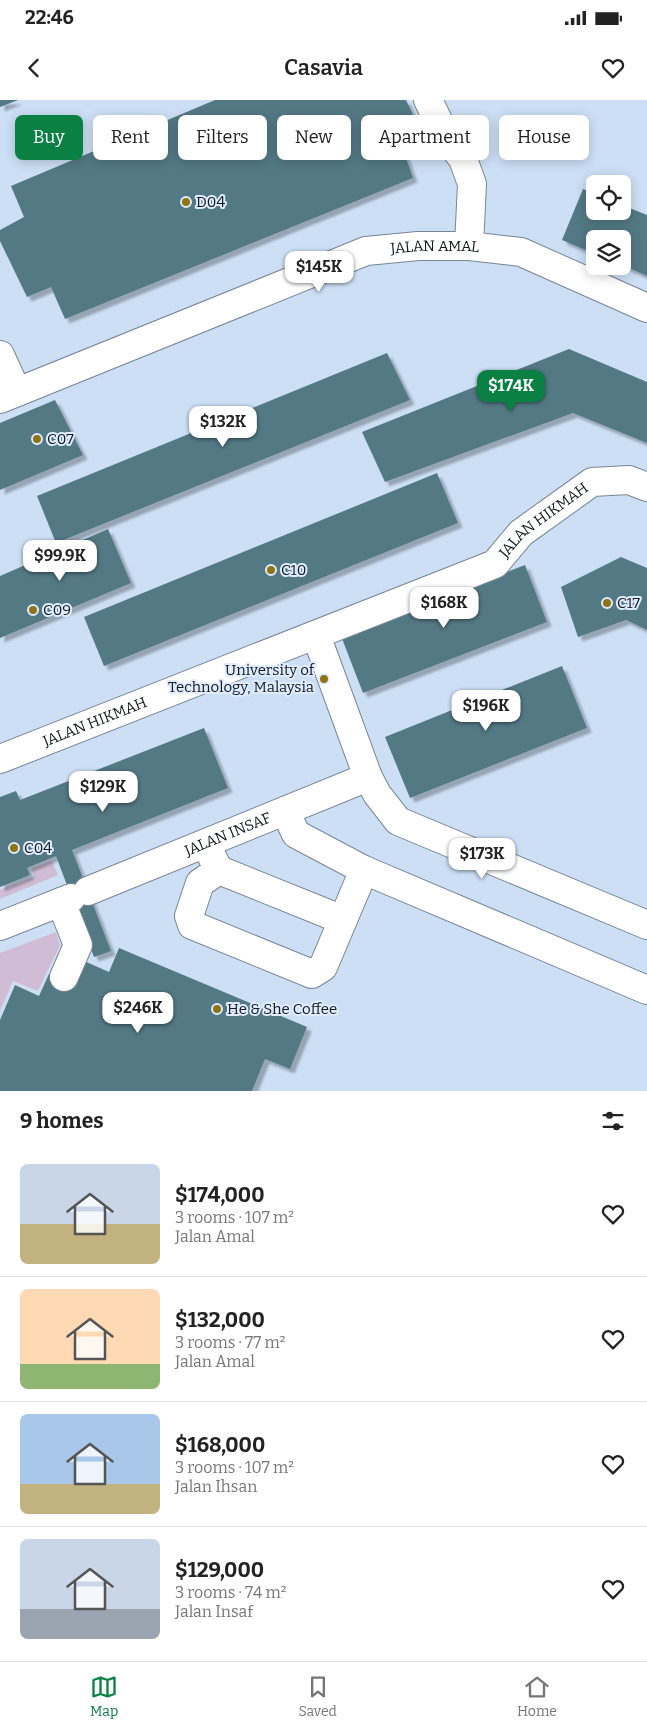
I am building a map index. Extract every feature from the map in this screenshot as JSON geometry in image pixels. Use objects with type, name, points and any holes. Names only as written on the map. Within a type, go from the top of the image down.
[{"type":"street","points":[[428,100],[446,137],[463,159],[472,184],[469,246]]},
{"type":"street","name":"JALAN AMAL","points":[[9,395],[366,251],[418,246],[469,246],[521,252],[647,308]]},
{"type":"street","points":[[0,355],[9,395]]},
{"type":"street","name":"JALAN HIKMAH","points":[[0,759],[495,564],[521,533],[592,482],[629,480],[647,487]]},
{"type":"street","points":[[316,635],[368,777],[376,794],[398,821],[647,925]]},
{"type":"street","name":"JALAN INSAF","points":[[0,926],[368,777]]},
{"type":"street","points":[[285,811],[296,834],[364,870],[647,990]]},
{"type":"street","points":[[205,843],[219,870],[343,920]]},
{"type":"street","points":[[219,870],[200,883],[189,916],[192,924],[312,974],[323,967],[364,870]]},
{"type":"street","points":[[64,977],[78,945],[73,897]]},
{"type":"shaded area","name":"University of Technology, Malaysia","points":[[0,100],[647,100],[647,1091],[0,1091]]},
{"type":"shaded area","points":[[52,861],[58,875],[0,899],[0,890],[34,877],[32,868]]},
{"type":"shaded area","points":[[56,932],[60,945],[38,991],[13,981],[0,1011],[0,953]]},
{"type":"building","points":[[0,100],[18,100],[0,107]]},
{"type":"building","name":"D04","points":[[215,100],[406,100],[413,115],[361,115],[361,160],[407,160],[413,178],[65,319],[51,287],[27,297],[0,241],[0,230],[24,217],[11,186],[73,160],[83,160],[83,156],[93,151],[93,160],[168,160],[168,120],[178,116],[178,160],[267,160],[267,115],[179,115]]},
{"type":"building","points":[[583,189],[586,190],[586,220],[631,220],[631,209],[647,215],[647,276],[631,269],[631,230],[586,230],[586,250],[562,240]]},
{"type":"building","points":[[569,349],[647,382],[647,443],[573,413],[385,482],[362,432]]},
{"type":"building","points":[[387,353],[410,400],[56,543],[37,496]]},
{"type":"building","name":"C07","points":[[55,400],[83,455],[0,490],[0,423]]},
{"type":"building","name":"C10","points":[[437,473],[458,523],[104,666],[84,617]]},
{"type":"building","name":"C09","points":[[108,529],[131,583],[0,638],[0,576]]},
{"type":"building","name":"C17","points":[[621,557],[647,568],[647,630],[626,620],[578,637],[561,587]]},
{"type":"building","points":[[525,565],[547,622],[363,693],[341,636]]},
{"type":"building","points":[[562,666],[587,728],[410,798],[385,737]]},
{"type":"building","points":[[204,728],[228,788],[72,850],[111,951],[94,957],[56,856],[27,868],[30,875],[0,887],[0,797],[16,791],[20,800]]},
{"type":"building","points":[[119,948],[307,1027],[290,1069],[265,1059],[252,1091],[0,1091],[0,1020],[15,985],[39,996],[49,974],[75,985],[84,961],[109,972]]},
{"type":"place","name":"D04","points":[[186,202]]},
{"type":"place","name":"C07","points":[[37,439]]},
{"type":"place","name":"C10","points":[[271,570]]},
{"type":"place","name":"C17","points":[[607,603]]},
{"type":"place","name":"C09","points":[[33,610]]},
{"type":"place","name":"University of Technology, Malaysia","points":[[324,679]]},
{"type":"place","name":"C04","points":[[14,848]]},
{"type":"place","name":"He & She Coffee","points":[[217,1009]]}]
